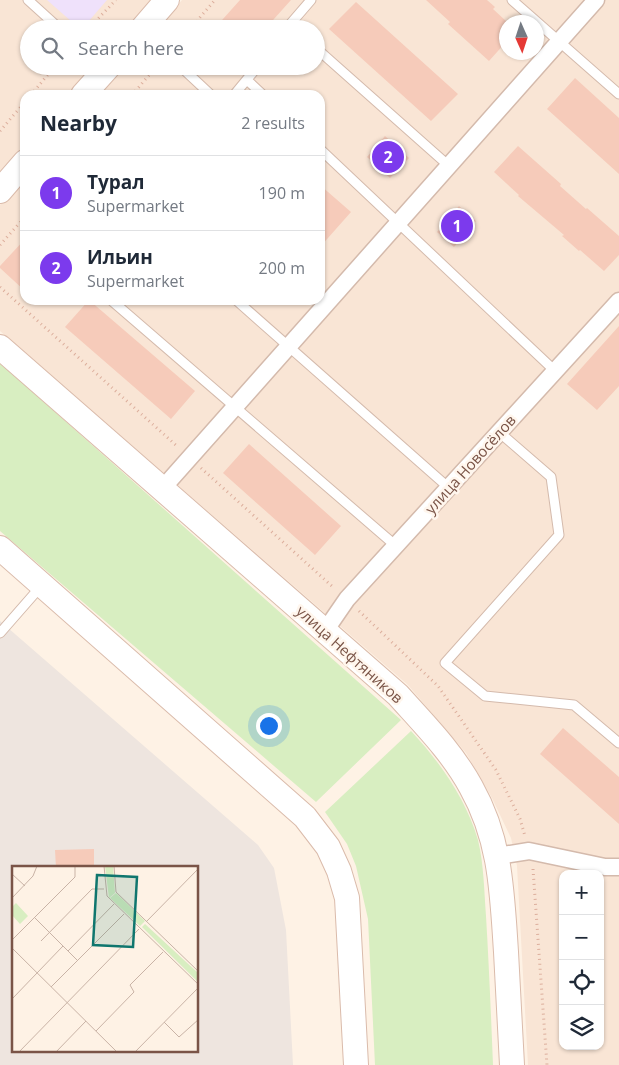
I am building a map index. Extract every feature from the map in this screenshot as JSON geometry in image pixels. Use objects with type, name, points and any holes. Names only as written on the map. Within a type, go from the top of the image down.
[{"type":"main road","points":[[150,20],[167,0]]},
{"type":"main road","points":[[87,90],[99,75]]},
{"type":"main road","points":[[0,191],[20,168]]},
{"type":"main road","name":"улица Нефтяников","points":[[0,348],[398,695],[444,746],[471,786],[493,837],[503,906],[512,1065]]},
{"type":"main road","points":[[0,548],[305,817],[328,847],[340,871],[347,898],[356,1065]]},
{"type":"street","points":[[325,304],[596,0]]},
{"type":"street","name":"улица Новосёлов","points":[[325,631],[347,599],[619,301]]},
{"type":"street","points":[[162,490],[324,305]]},
{"type":"street","points":[[497,856],[529,851],[605,867],[619,867]]},
{"type":"lane","points":[[28,0],[50,20]]},
{"type":"lane","points":[[295,20],[311,0]]},
{"type":"lane","points":[[512,0],[619,94]]},
{"type":"lane","points":[[325,56],[449,166]]},
{"type":"lane","points":[[190,75],[206,90]]},
{"type":"lane","points":[[238,90],[251,75]]},
{"type":"lane","points":[[247,80],[258,90]]},
{"type":"lane","points":[[325,154],[555,371]]},
{"type":"lane","points":[[117,305],[396,546]]},
{"type":"lane","points":[[242,305],[449,488]]},
{"type":"lane","points":[[499,432],[551,477],[559,535],[444,664],[485,696],[574,705],[619,743]]},
{"type":"lane","points":[[0,633],[42,584]]},
{"type":"path","points":[[97,20],[116,0]]},
{"type":"path","points":[[198,20],[215,0]]},
{"type":"path","points":[[35,90],[48,75]]},
{"type":"path","points":[[136,90],[149,75]]},
{"type":"path","points":[[0,131],[20,108]]},
{"type":"path","points":[[0,245],[20,223]]},
{"type":"shaded area","points":[[0,0],[154,0],[136,20],[20,20],[20,75],[87,75],[74,90],[20,90],[20,152],[0,175]]},
{"type":"shaded area","points":[[47,0],[107,0],[90,20],[70,20]]},
{"type":"shaded area","points":[[182,0],[619,0],[619,1065],[528,1065],[517,866],[511,838],[492,798],[466,753],[408,685],[0,331],[0,205],[20,182],[20,305],[325,305],[325,90],[102,90],[115,75],[325,75],[325,20],[165,20]]},
{"type":"shaded area","points":[[0,621],[258,845],[274,868],[286,930],[293,1065],[0,1065]]},
{"type":"green space","points":[[0,363],[401,720],[316,802],[0,531]]},
{"type":"green space","points":[[411,731],[432,755],[451,782],[467,810],[478,840],[484,888],[493,1065],[375,1065],[368,919],[356,866],[347,844],[325,812]]},
{"type":"building","points":[[240,0],[291,0],[273,20],[222,20]]},
{"type":"building","points":[[426,0],[487,0],[495,7],[493,9],[500,15],[499,50],[489,61],[448,24],[450,22]]},
{"type":"building","points":[[356,2],[458,94],[431,121],[329,29]]},
{"type":"building","points":[[575,78],[619,118],[619,174],[547,109]]},
{"type":"building","points":[[385,136],[409,158],[390,178],[367,157]]},
{"type":"building","points":[[518,146],[561,184],[560,186],[619,236],[619,255],[604,271],[562,236],[564,235],[518,196],[494,172]]},
{"type":"building","points":[[325,189],[351,212],[325,241]]},
{"type":"building","points":[[459,206],[476,221],[454,247],[437,232]]},
{"type":"building","points":[[20,244],[20,286],[0,266]]},
{"type":"building","points":[[85,305],[95,305],[195,391],[171,419],[65,327]]},
{"type":"building","points":[[619,326],[619,386],[597,410],[567,384]]},
{"type":"building","points":[[249,444],[341,526],[315,555],[223,473]]},
{"type":"building","points":[[563,728],[619,777],[619,824],[540,754]]},
{"type":"building","points":[[94,849],[94,866],[56,866],[55,850]]},
{"type":"place","name":"Ильин","points":[[388,157]]},
{"type":"place","name":"Турал","points":[[457,226]]}]
